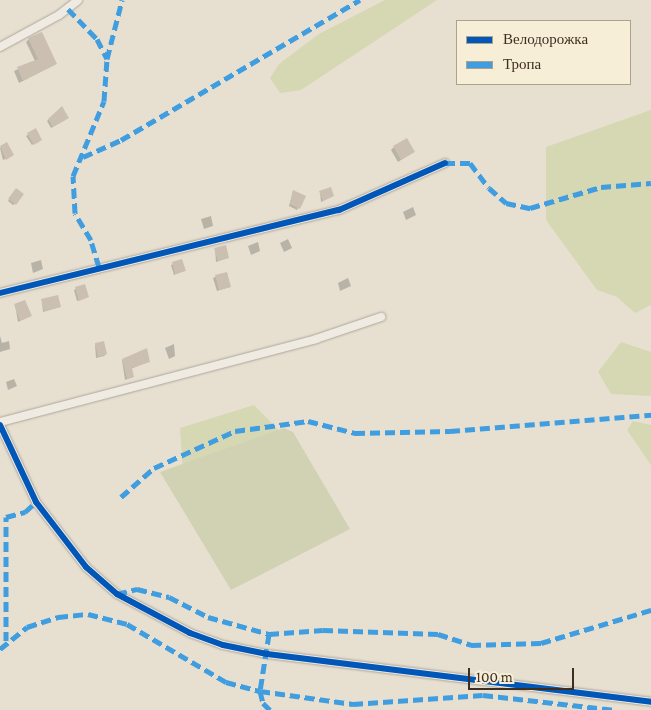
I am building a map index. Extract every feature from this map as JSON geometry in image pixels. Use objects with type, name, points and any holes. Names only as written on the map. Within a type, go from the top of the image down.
[{"type":"street","points":[[0,47],[59,15],[78,0]]},
{"type":"street","points":[[0,293],[339,210],[445,163]]},
{"type":"street","points":[[381,317],[316,340],[0,424],[12,456],[36,502],[86,567],[117,594],[190,633],[223,645],[266,654],[651,702]]},
{"type":"green space","points":[[385,0],[437,0],[301,90],[280,93],[270,78],[279,64],[319,34]]},
{"type":"green space","points":[[651,110],[651,305],[635,313],[617,297],[597,290],[546,220],[546,147]]},
{"type":"green space","points":[[621,342],[651,352],[651,396],[611,394],[598,372]]},
{"type":"green space","points":[[254,405],[292,444],[184,490],[180,428]]},
{"type":"green space","points":[[633,421],[651,425],[651,465],[627,430]]},
{"type":"green space","points":[[284,428],[293,432],[350,529],[231,590],[160,472]]},
{"type":"building","points":[[42,32],[57,64],[23,81],[17,67],[38,59],[28,38]]},
{"type":"building","points":[[62,106],[69,118],[53,127],[48,119]]},
{"type":"building","points":[[36,128],[42,140],[34,145],[27,133]]},
{"type":"building","points":[[407,138],[415,152],[401,160],[393,146]]},
{"type":"building","points":[[7,142],[14,155],[6,160],[0,146]]},
{"type":"building","points":[[331,187],[334,196],[323,201],[319,191]]},
{"type":"building","points":[[16,188],[24,194],[16,205],[8,199]]},
{"type":"building","points":[[293,190],[306,196],[300,209],[290,204]]},
{"type":"building","points":[[226,245],[229,258],[218,261],[214,248]]},
{"type":"building","points":[[182,259],[186,271],[175,274],[172,262]]},
{"type":"building","points":[[227,272],[231,287],[219,290],[215,275]]},
{"type":"building","points":[[85,284],[89,297],[79,301],[75,287]]},
{"type":"building","points":[[58,295],[61,307],[44,311],[41,299]]},
{"type":"building","points":[[25,300],[32,316],[20,321],[14,304]]},
{"type":"building","points":[[104,341],[107,354],[98,357],[95,343]]},
{"type":"building","points":[[147,348],[150,362],[132,368],[134,377],[127,379],[122,359]]},
{"type":"marked path","points":[[99,267],[91,240],[75,213],[73,176],[104,101],[107,59],[122,0]]},
{"type":"marked path","points":[[83,157],[121,140],[360,0]]},
{"type":"marked path","points":[[68,9],[97,39],[107,59]]},
{"type":"marked path","points":[[445,163],[470,163],[489,188],[506,203],[530,208],[601,187],[651,183]]},
{"type":"marked path","points":[[121,497],[154,468],[235,431],[308,421],[355,433],[450,431],[651,415]]},
{"type":"marked path","points":[[6,641],[6,517],[25,512],[36,502]]},
{"type":"marked path","points":[[117,594],[137,589],[169,597],[208,617],[269,634],[323,630],[438,634],[471,645],[541,643],[651,610]]},
{"type":"marked path","points":[[0,649],[27,627],[58,617],[88,614],[127,624],[226,682],[260,691],[353,704],[483,695],[615,710]]},
{"type":"marked path","points":[[269,634],[260,691],[263,703],[270,710]]},
{"type":"cycle path","points":[[0,293],[339,210],[445,163]]},
{"type":"cycle path","points":[[0,425],[36,502],[86,567],[117,594],[190,633],[223,645],[267,654],[651,702]]}]
